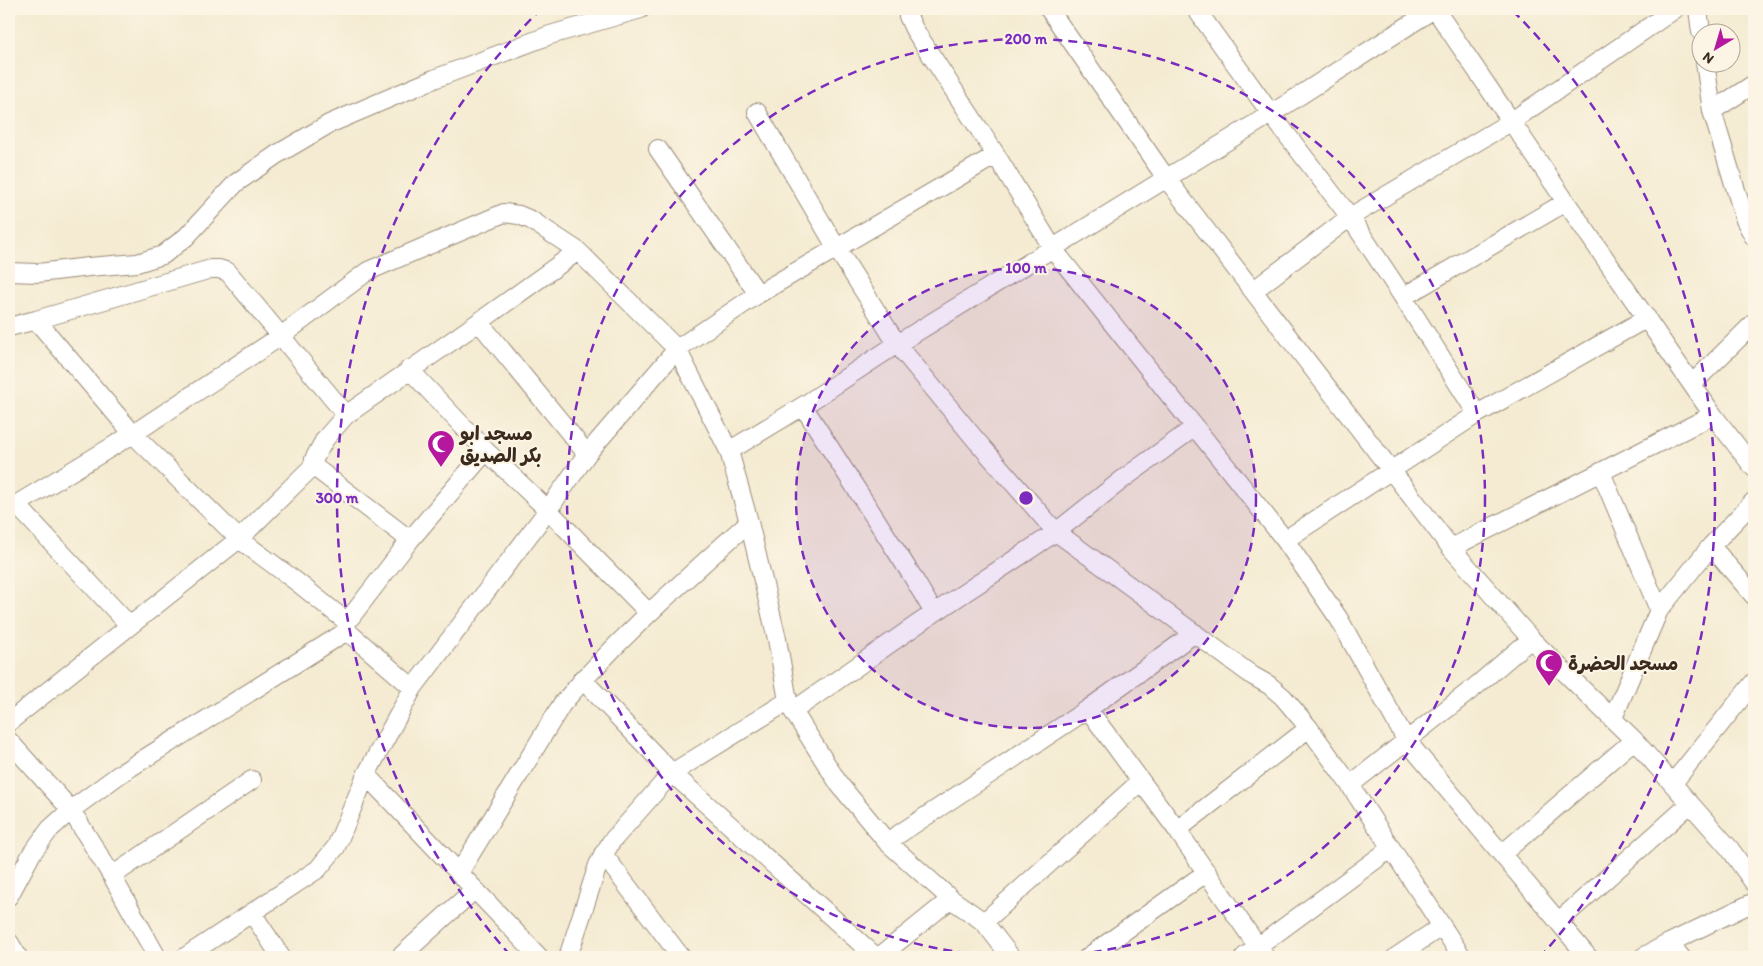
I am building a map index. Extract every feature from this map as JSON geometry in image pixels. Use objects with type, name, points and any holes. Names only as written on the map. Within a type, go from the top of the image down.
[{"type":"street","points":[[9,272],[38,273],[89,266],[137,263],[163,255],[186,237],[236,183],[276,155],[329,124],[434,79],[541,39],[641,9]]},
{"type":"street","points":[[908,9],[908,16],[914,29],[996,155],[1053,249],[1285,540],[1339,619],[1406,740],[1588,957]]},
{"type":"street","points":[[1049,9],[1166,178],[1451,548],[1532,639],[1613,718],[1673,783],[1730,849],[1754,883]]},
{"type":"street","points":[[1196,9],[1271,114],[1350,216],[1404,297],[1477,414]]},
{"type":"street","points":[[729,451],[803,406],[897,344],[1271,114],[1435,9],[1692,384],[1754,468]]},
{"type":"street","points":[[1253,291],[1350,216],[1512,121],[1675,9]]},
{"type":"street","points":[[1698,9],[1700,22]]},
{"type":"street","points":[[1706,72],[1712,111],[1749,217],[1754,237]]},
{"type":"street","points":[[1712,111],[1754,84]]},
{"type":"street","points":[[757,112],[836,247],[897,344],[975,439],[1056,532],[1283,697],[1309,728],[1350,785],[1462,957]]},
{"type":"street","points":[[658,149],[758,294]]},
{"type":"street","points":[[185,957],[318,869],[327,859],[336,847],[366,775],[414,688],[548,510],[587,454],[677,349],[758,294],[996,155]]},
{"type":"street","points":[[1404,297],[1566,202]]},
{"type":"street","points":[[130,626],[12,507],[132,434],[281,336],[368,271],[504,213],[531,220],[578,251],[677,349],[729,451],[750,522],[791,706],[839,784],[886,842],[952,899],[984,922],[1011,957]]},
{"type":"street","points":[[9,722],[239,539],[313,466],[314,459],[325,439],[346,414],[578,251]]},
{"type":"street","points":[[9,327],[211,269],[220,269],[228,272],[346,414]]},
{"type":"street","points":[[1285,540],[1477,414],[1647,318]]},
{"type":"street","points":[[36,320],[132,434],[239,539],[297,582],[414,688]]},
{"type":"street","points":[[479,322],[587,454]]},
{"type":"street","points":[[1692,384],[1754,323]]},
{"type":"street","points":[[410,369],[486,451],[548,510],[649,612]]},
{"type":"street","points":[[803,406],[934,613]]},
{"type":"street","points":[[1451,548],[1714,415]]},
{"type":"street","points":[[568,957],[598,864],[603,854],[611,842],[672,773],[791,706],[934,613],[1056,532],[1195,427]]},
{"type":"street","points":[[9,896],[32,853],[50,829],[70,810],[120,774],[347,627],[410,540],[486,451]]},
{"type":"street","points":[[313,466],[410,540]]},
{"type":"street","points":[[1601,472],[1659,610]]},
{"type":"street","points":[[1613,718],[1659,610],[1711,546],[1754,501]]},
{"type":"street","points":[[459,873],[562,704],[582,680],[649,612],[750,522]]},
{"type":"street","points":[[1711,546],[1754,596]]},
{"type":"street","points":[[886,842],[1088,709],[1195,633]]},
{"type":"street","points":[[1350,785],[1476,686],[1532,639]]},
{"type":"street","points":[[582,680],[672,773],[877,957],[952,899]]},
{"type":"street","points":[[1673,783],[1754,682]]},
{"type":"street","points":[[1088,709],[1207,872],[1256,954],[1390,849]]},
{"type":"street","points":[[1177,830],[1309,728]]},
{"type":"street","points":[[1502,854],[1634,740]]},
{"type":"street","points":[[9,741],[70,810],[112,876],[157,957]]},
{"type":"street","points":[[366,775],[538,957]]},
{"type":"street","points":[[112,876],[252,780]]},
{"type":"street","points":[[984,922],[1141,781]]},
{"type":"street","points":[[1559,921],[1690,804]]},
{"type":"street","points":[[603,854],[681,957]]},
{"type":"street","points":[[1088,957],[1207,872]]},
{"type":"street","points":[[400,957],[474,890]]},
{"type":"street","points":[[1643,957],[1754,902]]},
{"type":"street","points":[[252,913],[281,957]]},
{"type":"street","points":[[1396,957],[1442,926]]},
{"type":"street","points":[[9,942],[18,957]]},
{"type":"street","points":[[1669,943],[1681,957]]},
{"type":"place","name":"مسجد ابو بكر الصديق","points":[[441,468]]},
{"type":"place","name":"مسجد الحضرة","points":[[1549,687]]}]
